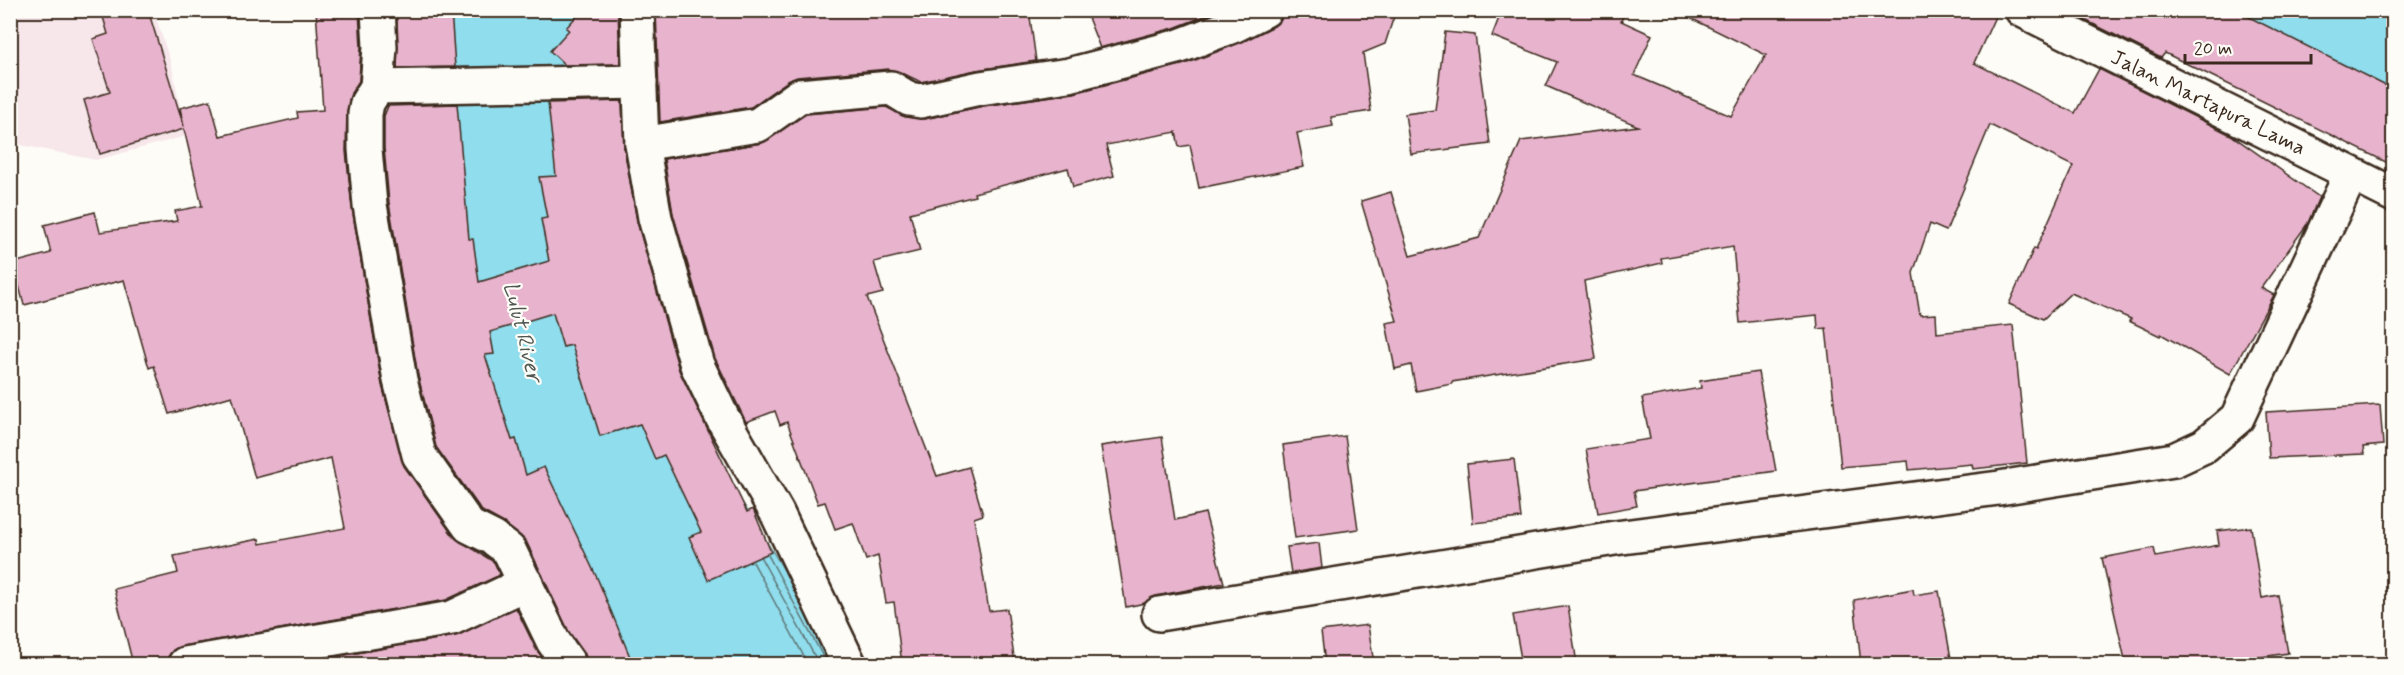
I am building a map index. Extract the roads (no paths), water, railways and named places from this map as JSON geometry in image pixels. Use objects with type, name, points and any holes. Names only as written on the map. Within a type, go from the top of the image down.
[{"type":"street","points":[[378,10],[380,47],[386,87]]},
{"type":"street","points":[[637,10],[629,82],[656,218],[697,365],[722,417],[777,513],[849,664]]},
{"type":"street","points":[[642,144],[758,125],[799,96],[891,88],[909,99],[921,101],[980,88],[1069,75],[1180,46],[1235,25],[1264,10]]},
{"type":"street","name":"Jalan Martapura Lama","points":[[2022,10],[2394,195]]},
{"type":"street","points":[[569,664],[554,641],[509,550],[469,526],[420,456],[400,380],[389,303],[370,205],[365,149],[365,114],[367,103],[386,87],[629,82]]},
{"type":"street","points":[[1159,614],[1615,538],[1999,488],[2174,460],[2204,446],[2237,418],[2351,174]]},
{"type":"street","points":[[185,664],[452,618],[526,584]]},
{"type":"water","name":"Lulut River","points":[[412,11],[591,11],[613,199],[666,380],[783,568],[834,664],[590,664],[532,547],[468,496],[438,409]]},
{"type":"water","points":[[2112,11],[2393,11],[2393,149]]}]
